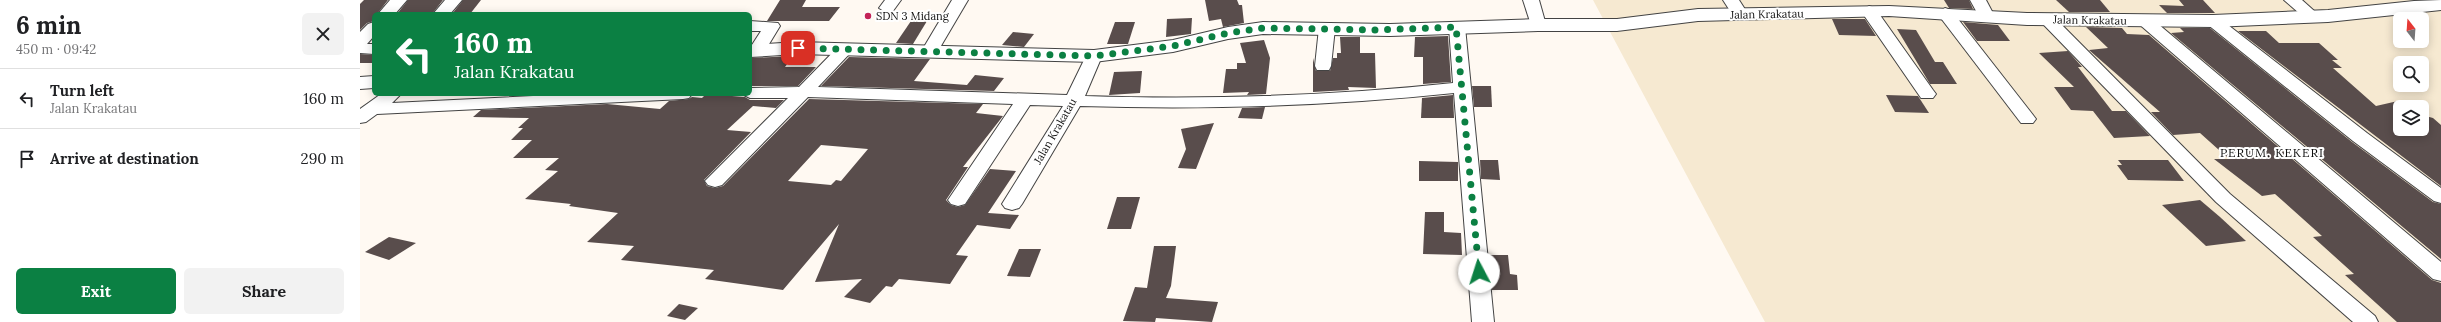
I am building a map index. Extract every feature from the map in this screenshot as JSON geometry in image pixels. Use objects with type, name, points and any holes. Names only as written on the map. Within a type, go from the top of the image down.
[{"type":"street","points":[[388,12],[399,0],[405,0]]},
{"type":"street","points":[[443,12],[454,0]]},
{"type":"street","points":[[929,52],[960,0]]},
{"type":"street","points":[[1531,0],[1538,25]]},
{"type":"street","points":[[1978,0],[1987,17]]},
{"type":"street","points":[[2292,0],[2314,17]]},
{"type":"street","name":"Jalan Krakatau","points":[[753,50],[785,48],[846,49],[1094,56],[1173,46],[1228,33],[1263,28],[1384,30],[1538,25],[1617,25],[1698,15],[1736,7],[1945,13],[1987,17],[2048,19],[2213,21],[2314,17],[2372,12],[2414,6],[2441,5]]},
{"type":"street","points":[[1869,11],[1927,94]]},
{"type":"street","points":[[1945,13],[2027,119]]},
{"type":"street","points":[[2048,19],[2224,198],[2367,322]]},
{"type":"street","points":[[2145,21],[2441,274]]},
{"type":"street","points":[[2213,21],[2360,137],[2441,196]]},
{"type":"street","points":[[752,26],[772,26],[753,50]]},
{"type":"street","points":[[1456,27],[1463,87],[1483,322]]},
{"type":"street","points":[[1323,66],[1327,28]]},
{"type":"street","points":[[360,42],[372,29]]},
{"type":"street","points":[[360,48],[372,49]]},
{"type":"street","points":[[715,181],[846,49]]},
{"type":"street","name":"Jalan Krakatau","points":[[1012,204],[1073,102],[1094,56]]},
{"type":"street","points":[[360,83],[372,82]]},
{"type":"street","points":[[752,93],[803,92],[1025,99],[1073,102],[1160,103],[1368,97],[1463,87]]},
{"type":"street","points":[[366,114],[389,96]]},
{"type":"street","points":[[366,114],[651,96]]},
{"type":"street","points":[[958,200],[1025,99]]},
{"type":"shaded area","points":[[1593,0],[2441,0],[2441,322],[1765,322]]},
{"type":"building","points":[[364,0],[388,0],[379,12],[372,12],[372,22],[367,23],[360,30],[360,4]]},
{"type":"building","points":[[408,0],[443,0],[434,12],[399,12]]},
{"type":"building","points":[[463,0],[481,0],[472,12],[454,12]]},
{"type":"building","points":[[780,0],[806,0],[802,7],[840,7],[829,21],[767,21]]},
{"type":"building","points":[[1205,0],[1237,0],[1239,5],[1242,5],[1244,23],[1223,27],[1221,19],[1209,21]]},
{"type":"building","points":[[1944,0],[1969,0],[1973,9],[1949,8]]},
{"type":"building","points":[[2056,0],[2100,0],[2110,12],[2069,12]]},
{"type":"building","points":[[2179,0],[2203,0],[2215,13],[2167,13],[2159,5],[2184,6]]},
{"type":"building","points":[[1192,18],[1191,34],[1166,37],[1167,19]]},
{"type":"building","points":[[1832,19],[1865,19],[1876,36],[1839,35]]},
{"type":"building","points":[[911,21],[927,21],[913,44],[896,43]]},
{"type":"building","points":[[1115,22],[1135,22],[1128,44],[1107,44]]},
{"type":"building","points":[[1963,22],[1998,25],[2010,41],[1977,41]]},
{"type":"building","points":[[2086,27],[2122,28],[2127,34],[2149,35],[2432,280],[2441,283],[2441,322],[2397,322],[2345,275],[2354,274],[2313,237],[2322,236],[2275,194],[2262,196],[2214,159],[2229,159],[2200,133],[2173,135],[2151,112],[2160,112],[2089,50],[2108,48]]},
{"type":"building","points":[[2180,28],[2210,28],[2352,142],[2433,202],[2441,204],[2441,259],[2171,33],[2184,32]]},
{"type":"building","points":[[1897,29],[1916,30],[1935,62],[1943,62],[1957,84],[1930,84]]},
{"type":"building","points":[[2238,31],[2266,31],[2279,43],[2319,43],[2338,60],[2332,60],[2342,68],[2333,68],[2376,106],[2393,102],[2393,136],[2429,136],[2429,117],[2433,118],[2441,125],[2441,186]]},
{"type":"building","points":[[1013,32],[1034,34],[1024,47],[1002,45]]},
{"type":"building","points":[[1448,36],[1451,82],[1423,84],[1423,57],[1414,57],[1415,37]]},
{"type":"building","points":[[1340,37],[1360,37],[1360,53],[1375,53],[1376,88],[1348,87],[1349,90],[1313,92],[1313,58],[1316,71],[1330,71],[1333,58],[1337,58],[1337,53],[1341,53]]},
{"type":"building","points":[[1264,40],[1270,58],[1266,94],[1247,95],[1249,92],[1223,93],[1226,69],[1237,69],[1237,63],[1246,63],[1240,43]]},
{"type":"building","points":[[2068,51],[2082,67],[2078,67],[2112,111],[2126,111],[2150,136],[2114,138],[2093,111],[2071,110],[2054,87],[2074,87],[2039,53]]},
{"type":"building","points":[[360,54],[372,55],[372,63],[360,63]]},
{"type":"building","points":[[793,56],[785,67],[816,67],[798,86],[752,86],[752,58]]},
{"type":"building","points":[[849,57],[930,59],[914,81],[967,85],[975,75],[1004,78],[994,91],[821,86]]},
{"type":"building","points":[[1142,71],[1140,93],[1109,95],[1114,72]]},
{"type":"building","points":[[1472,86],[1491,86],[1492,107],[1474,107]]},
{"type":"building","points":[[1453,95],[1454,118],[1421,118],[1422,98]]},
{"type":"building","points":[[1886,95],[1918,96],[1929,113],[1895,112]]},
{"type":"building","points":[[704,96],[732,96],[745,97],[750,100],[784,100],[776,108],[753,106],[727,130],[751,132],[704,180],[707,186],[715,188],[723,186],[809,99],[983,104],[976,113],[1003,116],[963,167],[968,167],[946,200],[951,205],[958,207],[965,205],[990,169],[1016,171],[988,213],[1019,215],[1010,229],[977,225],[956,255],[968,256],[950,284],[899,279],[892,287],[886,286],[870,303],[844,297],[862,279],[815,282],[839,224],[783,290],[705,279],[714,270],[621,260],[634,246],[587,242],[618,213],[569,206],[571,204],[525,199],[558,171],[545,170],[559,158],[513,158],[532,140],[511,140],[523,128],[518,128],[529,118],[473,117],[481,110],[607,104],[660,109],[669,101],[689,99],[692,97],[702,98]],"holes":[[[821,145],[868,149],[841,181],[836,180],[831,185],[788,181]]]},
{"type":"building","points":[[1265,107],[1262,119],[1238,118],[1242,108]]},
{"type":"building","points":[[1214,123],[1196,169],[1178,168],[1186,149],[1181,129]]},
{"type":"building","points":[[1480,160],[1498,160],[1500,180],[1481,179]]},
{"type":"building","points":[[2118,160],[2168,160],[2184,181],[2128,180],[2117,165],[2122,165]]},
{"type":"building","points":[[1419,161],[1458,162],[1458,181],[1419,181]]},
{"type":"building","points":[[1117,197],[1140,197],[1131,229],[1107,229]]},
{"type":"building","points":[[2200,200],[2246,241],[2206,246],[2162,205]]},
{"type":"building","points":[[1425,212],[1444,212],[1444,232],[1461,233],[1462,255],[1423,254]]},
{"type":"building","points":[[389,237],[416,243],[389,260],[365,252]]},
{"type":"building","points":[[1154,246],[1176,246],[1171,286],[1166,298],[1218,302],[1212,322],[1156,318],[1155,322],[1123,321],[1135,287],[1147,288]]},
{"type":"building","points":[[1019,249],[1041,249],[1030,277],[1007,276]]},
{"type":"building","points":[[1489,255],[1508,255],[1510,274],[1517,275],[1518,290],[1492,290]]},
{"type":"building","points":[[679,304],[698,308],[685,320],[667,316]]},
{"type":"place","name":"SDN 3 Midang","points":[[868,16]]},
{"type":"district","name":"PERUM. KEKERI","points":[[2272,152]]},
{"type":"route","points":[[798,48],[1094,56],[1173,46],[1228,33],[1263,28],[1282,27],[1377,30],[1456,27],[1463,87],[1479,272]]}]
